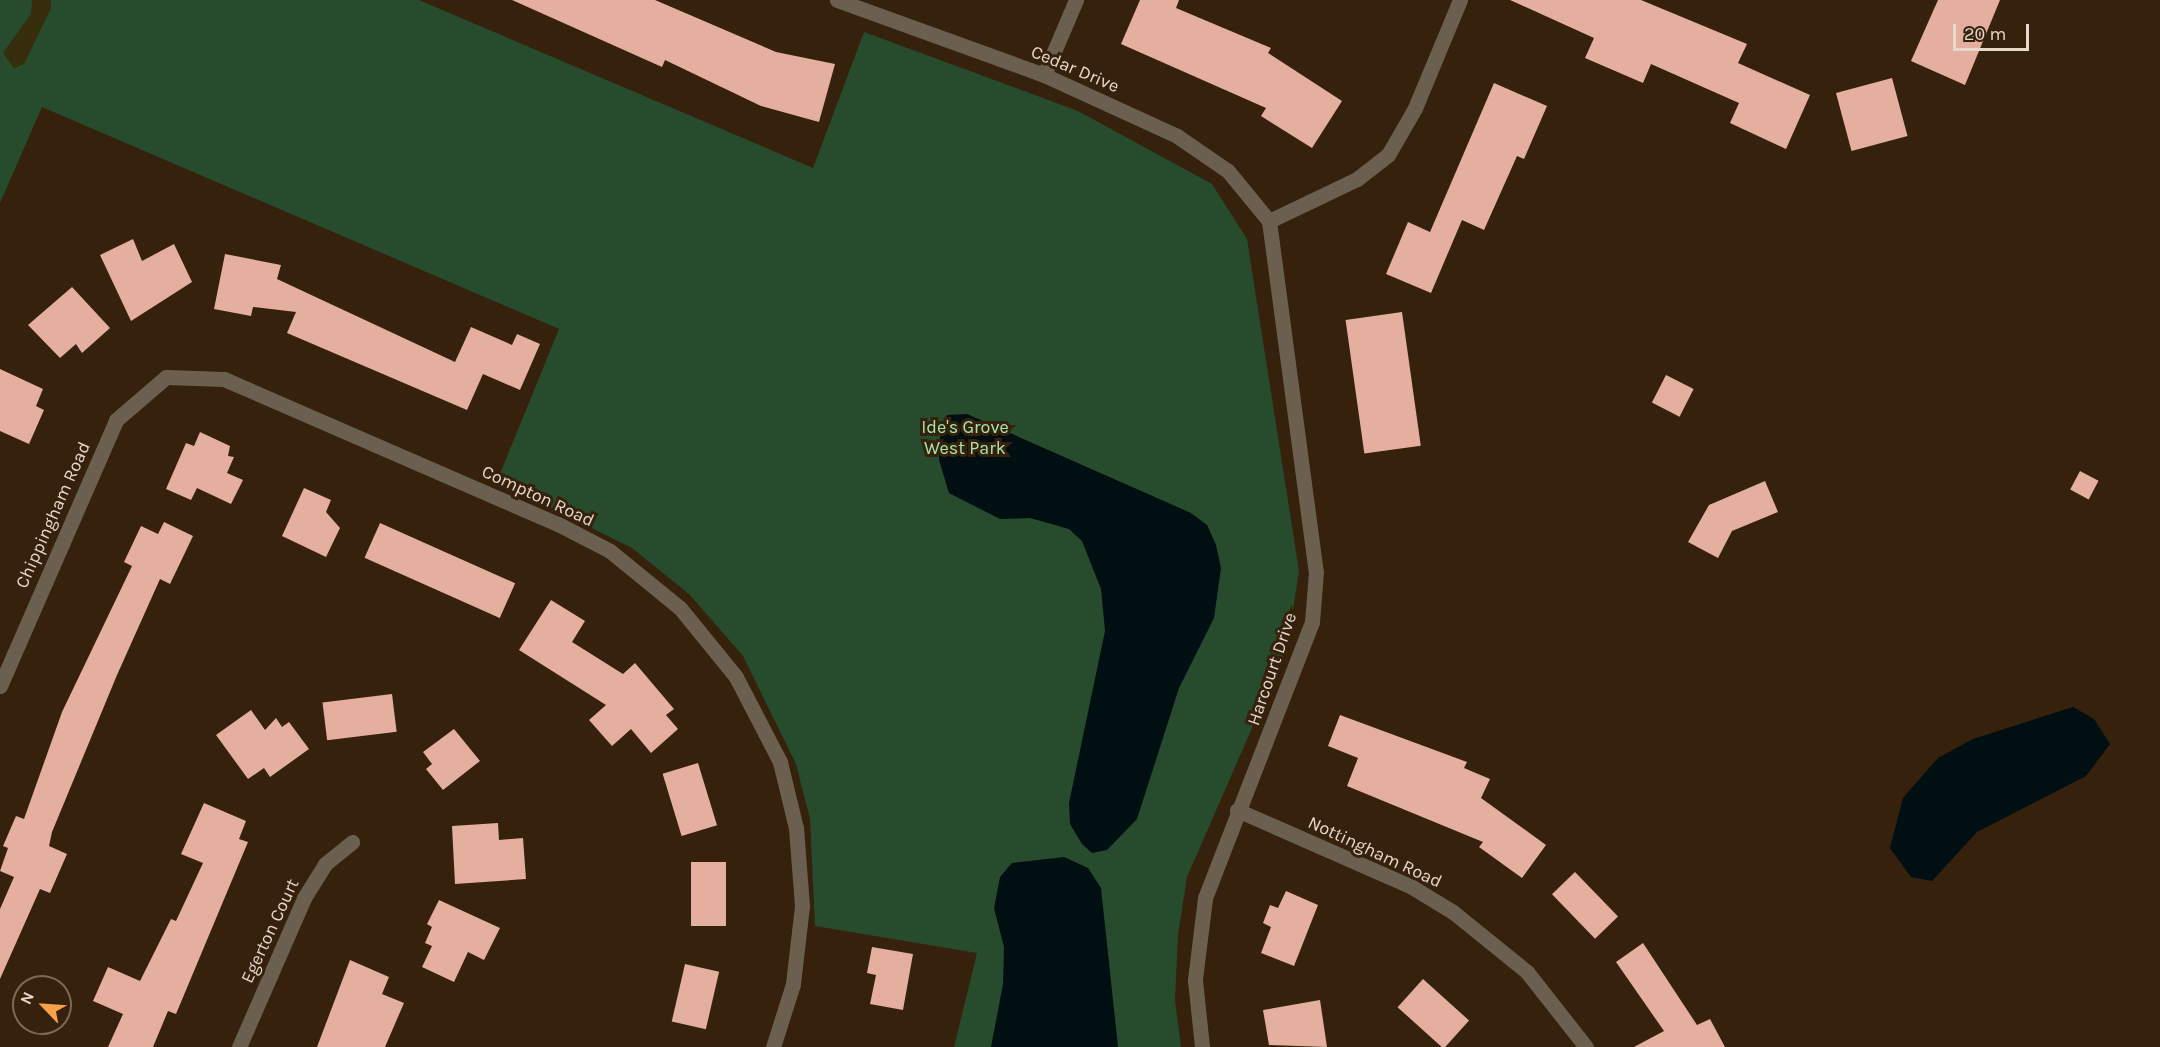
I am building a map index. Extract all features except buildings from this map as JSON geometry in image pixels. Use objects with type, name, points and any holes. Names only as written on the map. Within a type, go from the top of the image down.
[{"type":"street","name":"Cedar Drive","points":[[837,0],[1044,75],[1206,153],[1248,192],[1269,221]]},
{"type":"street","points":[[1044,75],[1076,0]]},
{"type":"street","points":[[1269,221],[1357,179],[1388,155],[1415,108],[1460,0]]},
{"type":"street","name":"Harcourt Drive","points":[[1202,1047],[1196,953],[1205,898],[1237,810],[1297,668],[1312,622],[1316,572],[1269,221]]},
{"type":"street","name":"Chippingham Road","points":[[0,686],[116,420],[166,377]]},
{"type":"street","name":"Compton Road","points":[[166,377],[224,379],[610,551],[680,608],[722,656],[766,733],[787,790],[802,906],[793,984],[773,1047]]},
{"type":"street","name":"Nottingham Road","points":[[1237,810],[1453,912],[1527,972],[1586,1047]]},
{"type":"street","name":"Egerton Court","points":[[239,1047],[304,898],[325,864],[352,842]]},
{"type":"green space","name":"Ide's Grove West Park","points":[[0,0],[419,0],[813,168],[864,32],[1078,111],[1212,184],[1247,239],[1299,571],[1287,648],[1187,877],[1178,935],[1175,1000],[1181,1047],[954,1047],[977,953],[815,926],[810,819],[796,764],[743,656],[689,594],[632,548],[497,481],[559,329],[42,107],[0,203]]},
{"type":"sand","points":[[32,0],[51,0],[51,8],[24,64],[14,68],[3,53],[31,14]]},
{"type":"shaded area","points":[[967,414],[1191,513],[1207,525],[1216,545],[1221,568],[1214,618],[1179,688],[1137,819],[1107,850],[1092,853],[1082,844],[1070,824],[1069,803],[1105,631],[1101,589],[1082,541],[1069,529],[1030,518],[1000,519],[949,493],[939,460],[940,435],[947,415]]},
{"type":"shaded area","points":[[2073,707],[2094,719],[2110,744],[2086,776],[1977,832],[1932,881],[1911,877],[1890,848],[1903,798],[1938,758],[1973,739]]},
{"type":"shaded area","points":[[1064,857],[1088,868],[1101,888],[1118,1047],[991,1047],[1003,984],[1004,947],[994,908],[1000,877],[1012,863]]}]
